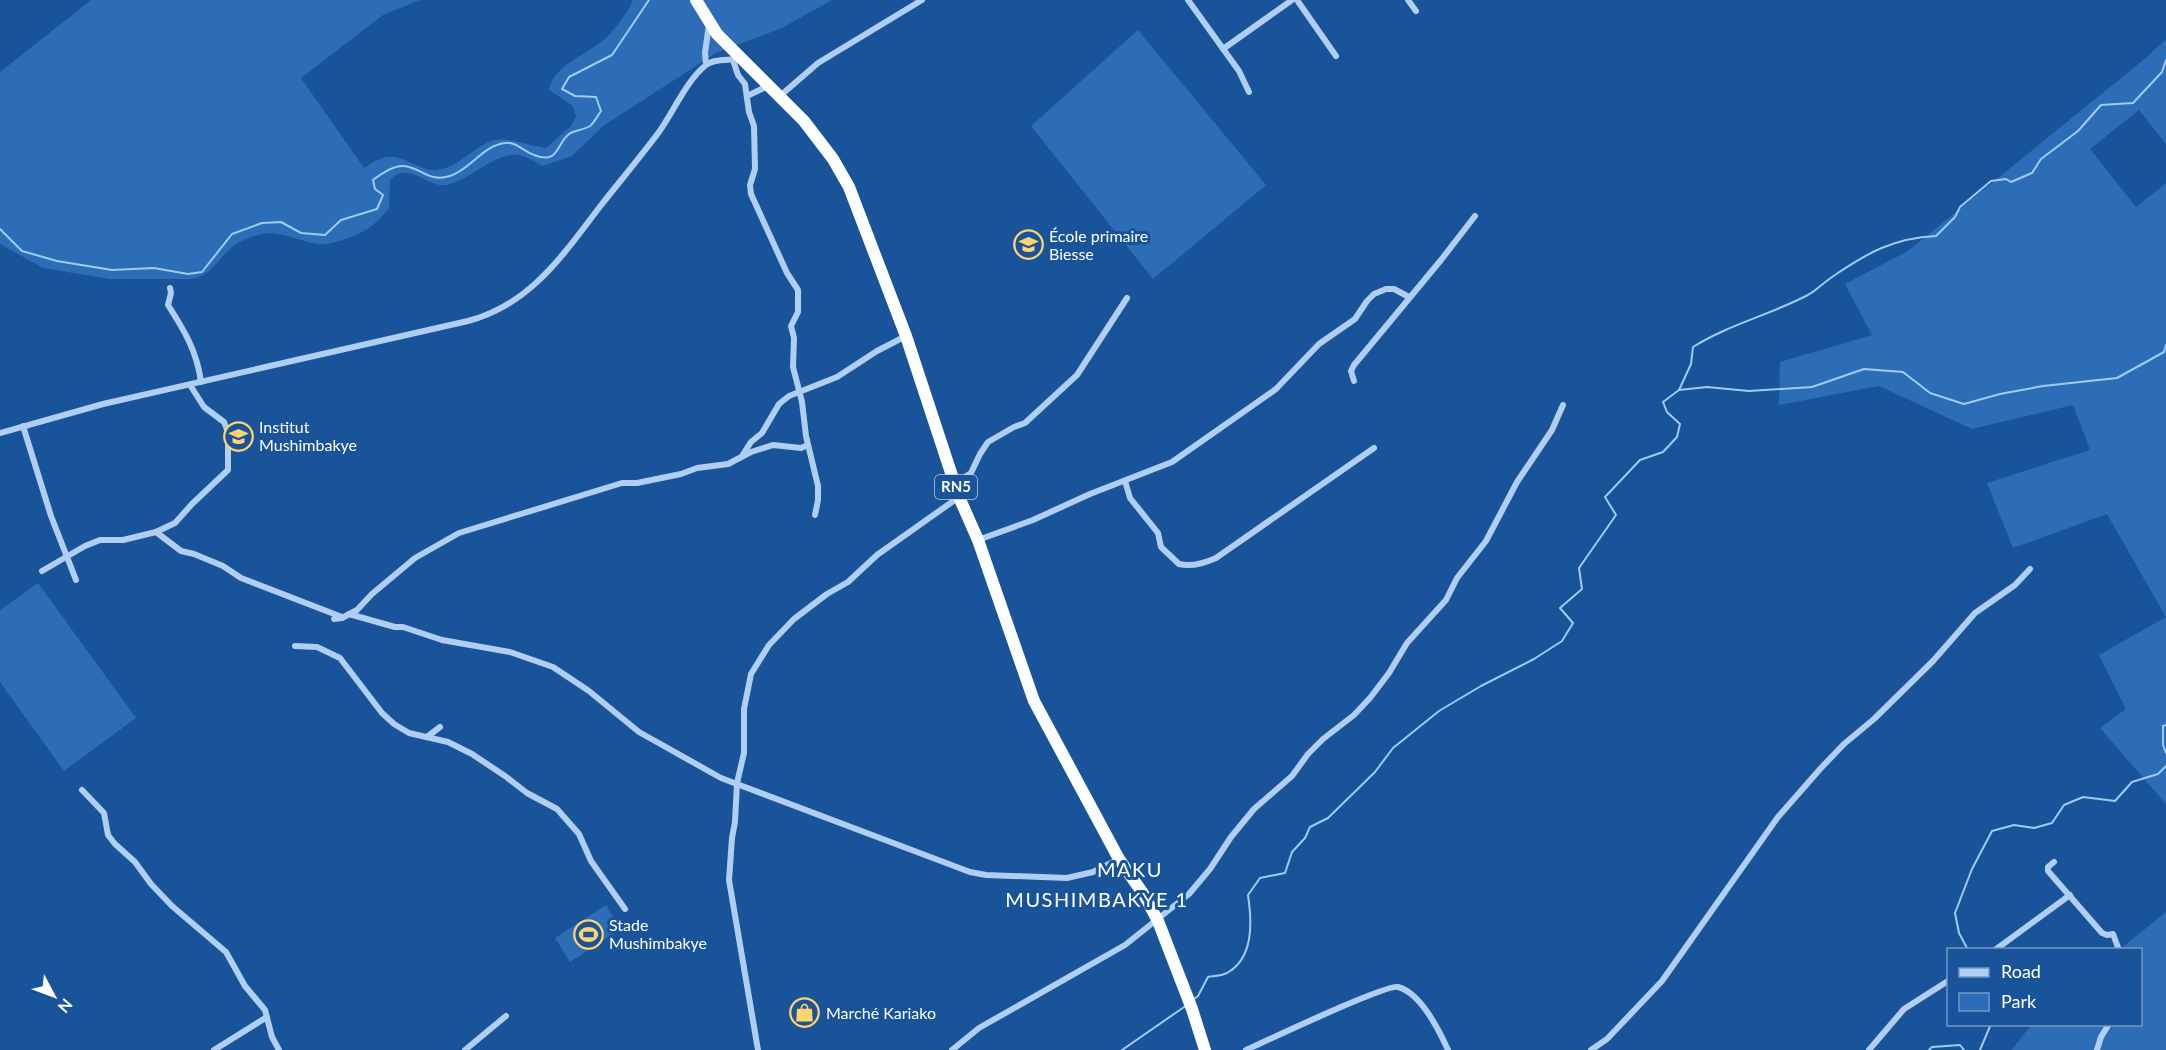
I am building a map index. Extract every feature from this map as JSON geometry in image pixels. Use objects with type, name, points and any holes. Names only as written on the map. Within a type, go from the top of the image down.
[{"type":"highway","name":"RN5","points":[[696,0],[709,23],[737,59],[769,85],[804,121],[841,171],[856,204],[906,336],[959,497],[978,540],[1034,701],[1119,859],[1144,895],[1158,921],[1192,1009],[1205,1050]]},
{"type":"street","points":[[780,96],[818,63],[922,0]]},
{"type":"street","points":[[1188,0],[1239,70],[1250,92]]},
{"type":"street","points":[[1223,49],[1294,0],[1336,56]]},
{"type":"street","points":[[1408,0],[1416,11]]},
{"type":"street","points":[[706,64],[705,53],[709,23]]},
{"type":"street","points":[[0,433],[103,404],[490,315],[515,301],[562,256],[659,131],[706,64],[713,61],[737,59],[738,75],[745,84],[754,126],[755,169],[750,185],[751,194],[787,273],[798,290],[798,312],[791,326],[794,338],[793,367],[818,486],[815,515]]},
{"type":"street","points":[[747,96],[769,85]]},
{"type":"street","points":[[1354,381],[1351,371],[1354,365],[1442,260],[1475,216]]},
{"type":"street","points":[[170,288],[168,305],[187,333],[200,371],[201,382]]},
{"type":"street","points":[[978,540],[1172,462],[1276,389],[1319,344],[1355,319],[1374,294],[1394,288],[1409,297]]},
{"type":"street","points":[[955,484],[971,473],[988,442],[1025,423],[1077,375],[1127,298]]},
{"type":"street","points":[[742,456],[770,423],[779,404],[789,396],[799,394],[837,377],[877,351],[906,336]]},
{"type":"street","points":[[42,571],[100,540],[123,540],[156,532],[175,523],[228,470],[228,432],[224,422],[204,407],[190,385]]},
{"type":"street","points":[[952,1050],[979,1028],[1125,945],[1190,894],[1254,809],[1292,776],[1308,754],[1354,715],[1383,682],[1407,643],[1446,600],[1457,578],[1486,541],[1517,482],[1552,430],[1563,405]]},
{"type":"street","points":[[23,426],[51,516],[76,580]]},
{"type":"street","points":[[334,619],[357,610],[372,594],[415,558],[459,533],[622,483],[637,483],[681,474],[697,468],[728,464],[772,445],[801,448],[808,445]]},
{"type":"street","points":[[1125,481],[1130,498],[1158,533],[1159,543],[1168,556],[1184,566],[1206,563],[1374,448]]},
{"type":"street","points":[[758,1050],[729,880],[737,783],[744,753],[744,709],[754,667],[769,645],[794,619],[827,594],[848,582],[877,555],[959,497]]},
{"type":"street","points":[[156,532],[181,551],[194,554],[223,567],[241,578],[346,616],[403,627],[442,640],[510,652],[553,667],[589,691],[651,740],[721,778],[947,864],[986,875],[1067,878],[1093,872],[1119,859]]},
{"type":"street","points":[[1591,1050],[1606,1039],[1662,981],[1778,817],[1821,768],[1933,661],[1976,613],[2015,585],[2030,569]]},
{"type":"street","points":[[295,646],[317,647],[340,658],[387,718],[409,733],[448,742],[472,754],[527,793],[557,809],[579,834],[591,861],[624,909]]},
{"type":"street","points":[[427,737],[440,727]]},
{"type":"street","points":[[82,790],[104,813],[108,835],[114,844],[135,862],[151,884],[172,906],[226,952],[245,986],[266,1010],[272,1037],[279,1050]]},
{"type":"street","points":[[2054,862],[2048,867],[2048,871],[2102,933],[2113,934],[2118,948]]},
{"type":"street","points":[[1998,948],[2070,895]]},
{"type":"street","points":[[1869,1050],[1904,1009],[1947,982]]},
{"type":"street","points":[[1246,1050],[1392,986],[1401,988],[1425,1009],[1448,1050]]},
{"type":"street","points":[[465,1050],[506,1016]]},
{"type":"street","points":[[214,1050],[267,1017]]},
{"type":"street","points":[[2097,1050],[2108,1026]]},
{"type":"green space","points":[[91,0],[420,0],[383,15],[301,78],[364,168],[378,160],[395,157],[423,168],[437,170],[451,166],[491,141],[511,140],[546,148],[571,126],[576,117],[573,106],[549,90],[552,81],[565,66],[609,35],[633,0],[832,0],[782,28],[716,53],[603,126],[572,156],[543,166],[518,155],[509,155],[446,185],[432,183],[404,173],[390,180],[389,208],[373,225],[346,239],[323,244],[310,243],[280,234],[265,234],[250,237],[235,245],[208,272],[197,278],[109,279],[43,268],[0,244],[0,72]]},
{"type":"green space","points":[[1138,30],[1266,185],[1153,279],[1031,126]]},
{"type":"green space","points":[[2166,39],[2166,144],[2139,110],[2090,149],[2136,207],[2166,183],[2166,617],[2107,514],[2013,548],[1987,483],[2090,450],[2073,405],[1972,429],[1879,386],[1779,405],[1780,362],[1872,335],[1845,284],[1908,251],[2147,57]]},
{"type":"green space","points":[[38,583],[136,718],[64,771],[0,682],[0,610]]},
{"type":"green space","points":[[2166,617],[2166,804],[2100,728],[2126,709],[2099,655]]},
{"type":"green space","name":"Stade Mushimbakye","points":[[606,905],[621,929],[570,962],[555,938]]},
{"type":"green space","points":[[2166,912],[2166,1050],[2012,1050],[2030,1026],[2142,1026],[2142,948],[2121,948]]},
{"type":"waterway","points":[[0,229],[22,251],[57,261],[112,270],[154,268],[188,274],[202,272],[232,234],[262,223],[281,222],[301,233],[325,235],[341,220],[377,209],[383,195],[375,189],[373,180],[394,167],[408,167],[442,178],[457,173],[490,148],[505,143],[513,144],[534,155],[548,157],[556,152],[569,134],[590,126],[601,111],[596,97],[575,96],[562,89],[569,77],[612,55],[649,0]]},
{"type":"waterway","points":[[1194,999],[1208,977],[1227,973],[1242,958],[1247,949],[1250,928],[1248,895],[1260,878],[1285,873],[1292,852],[1305,838],[1310,827],[1328,818],[1375,772],[1393,748],[1439,711],[1562,641],[1573,623],[1560,608],[1582,589],[1579,568],[1616,515],[1605,497],[1640,460],[1663,452],[1677,437],[1680,424],[1667,412],[1663,402],[1679,390],[1691,364],[1693,347],[1720,332],[1809,294],[1845,268],[1881,248],[1907,240],[1936,236],[1955,217],[1960,207],[1991,181],[2006,179],[2011,182],[2032,173],[2041,159],[2078,131],[2101,105],[2133,103],[2162,72],[2166,60]]},
{"type":"waterway","points":[[1679,390],[1707,387],[1749,391],[1812,387],[1864,369],[1903,372],[1930,393],[1964,404],[2043,386],[2117,378],[2164,352],[2166,345]]},
{"type":"waterway","points":[[2166,725],[2163,726],[2163,745],[2166,753]]},
{"type":"waterway","points":[[1967,948],[1959,933],[1955,913],[1972,869],[1992,831],[2014,825],[2034,828],[2052,823],[2064,805],[2083,797],[2115,801],[2132,782],[2158,774],[2166,766]]},
{"type":"waterway","points":[[1122,1050],[1187,1005]]},
{"type":"waterway","points":[[1980,1050],[1990,1026]]},
{"type":"waterway","points":[[1929,1050],[1932,1047],[1960,1045],[1964,1050]]},
{"type":"place","name":"École primaire Biesse","points":[[1028,245]]},
{"type":"place","name":"Institut Mushimbakye","points":[[238,436]]},
{"type":"place","name":"Stade Mushimbakye","points":[[588,934]]},
{"type":"place","name":"Marché Kariako","points":[[805,1013]]},
{"type":"district","name":"MAKU","points":[[1130,870]]},
{"type":"district","name":"MUSHIMBAKYE 1","points":[[1097,900]]}]
